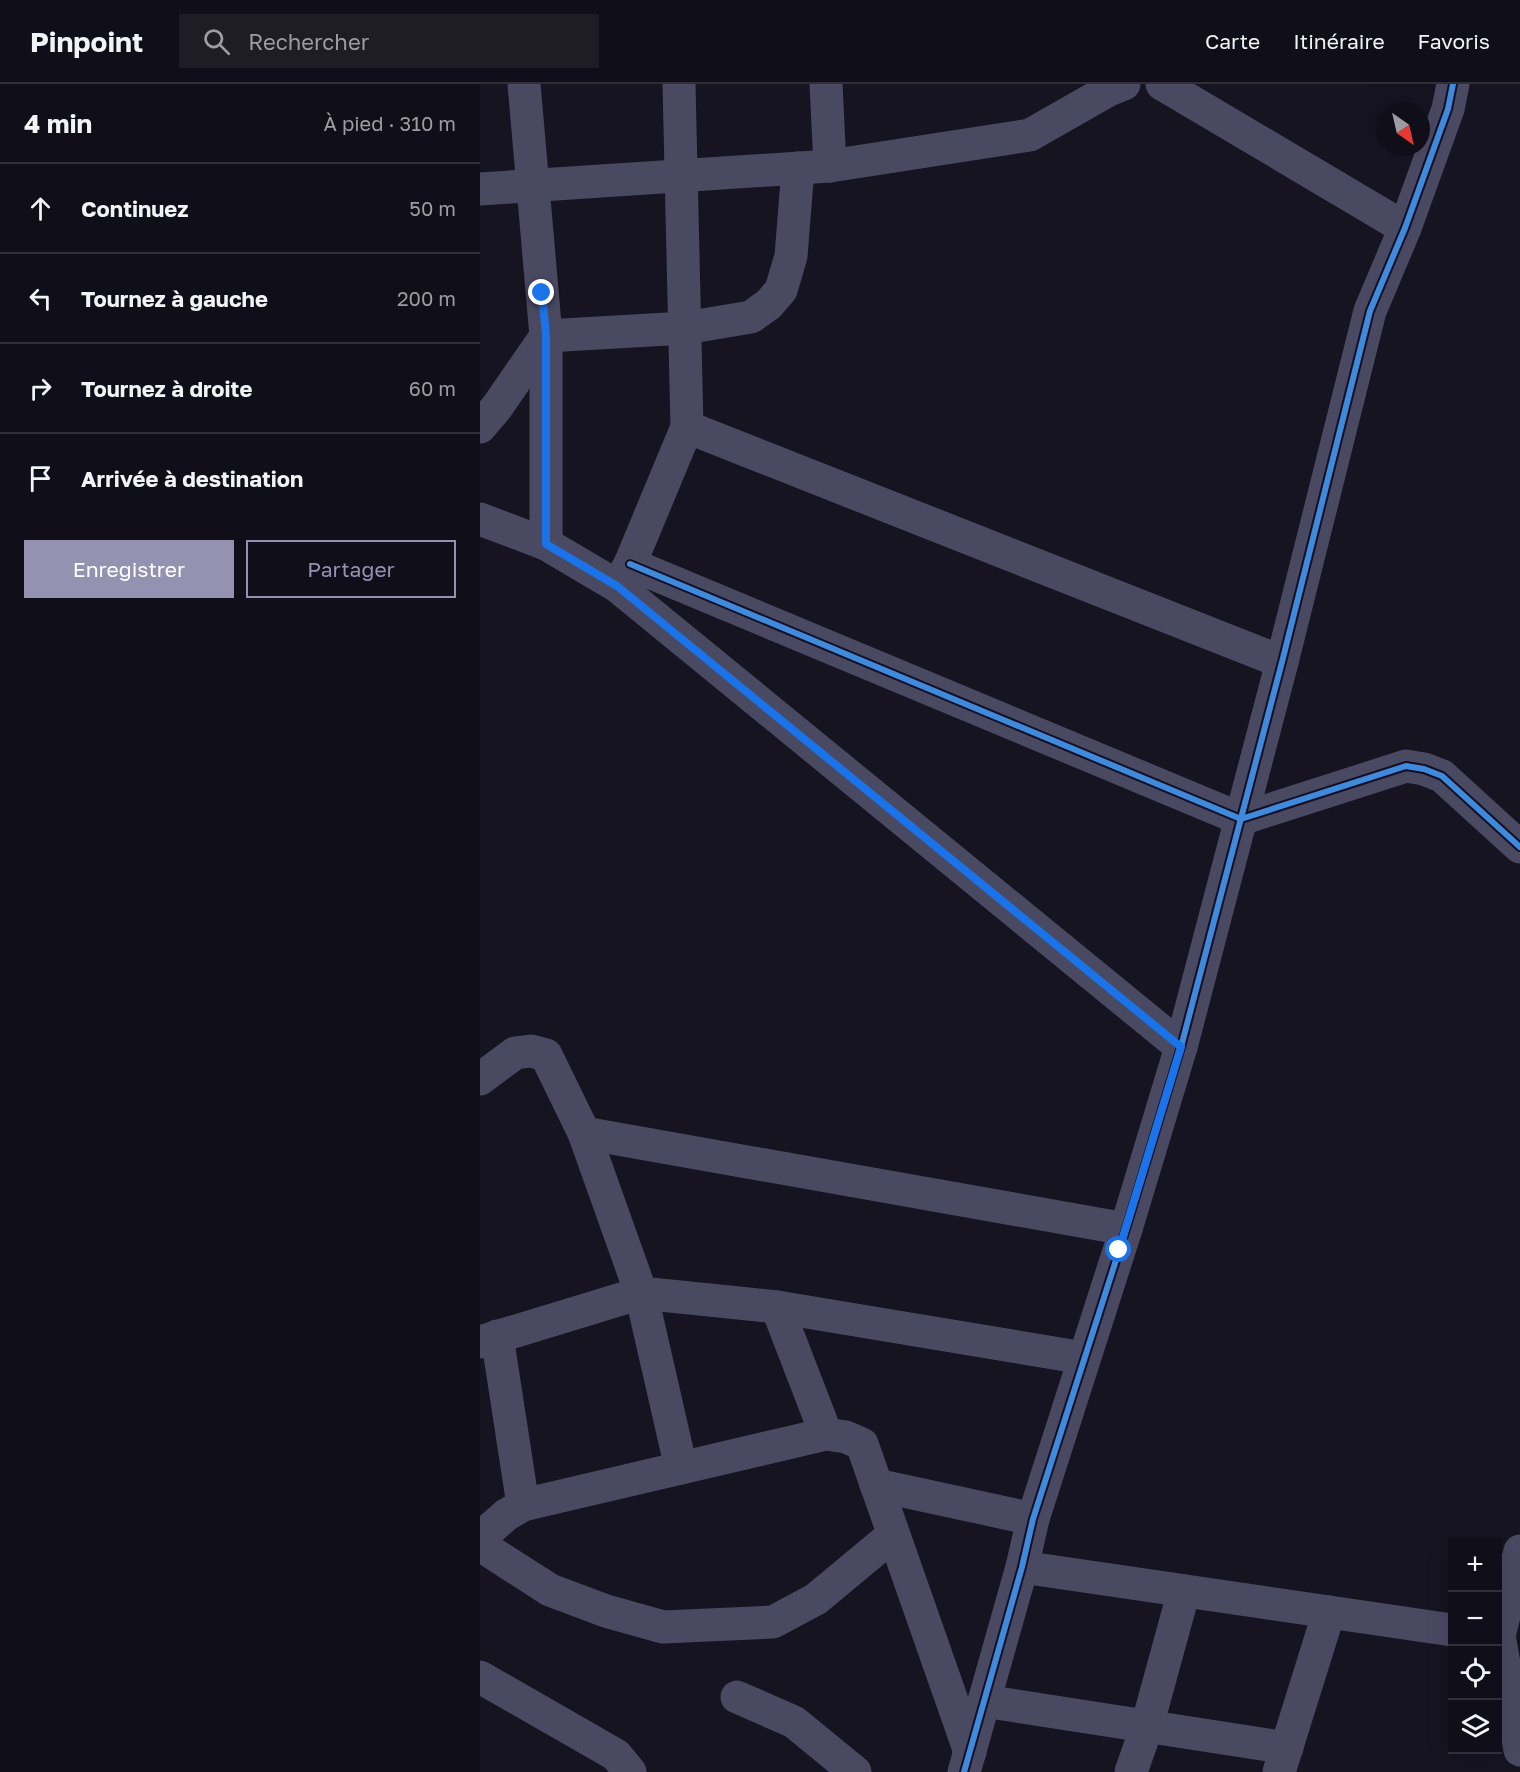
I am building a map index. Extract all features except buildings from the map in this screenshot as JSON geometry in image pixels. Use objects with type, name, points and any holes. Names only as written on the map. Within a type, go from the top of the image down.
[{"type":"street","points":[[524,84],[546,336],[546,544]]},
{"type":"street","points":[[624,575],[687,427],[679,84]]},
{"type":"street","points":[[546,336],[685,328],[751,317],[770,304],[781,290],[814,167],[826,84]]},
{"type":"street","points":[[480,189],[814,167],[1030,135],[1109,90],[1124,84]]},
{"type":"street","points":[[1162,84],[1405,228]]},
{"type":"street","points":[[967,1762],[1022,1567],[1032,1519],[1126,1229],[1181,1047],[1282,662],[1370,311],[1405,228],[1448,109],[1453,84]]},
{"type":"street","points":[[480,427],[497,407],[546,336]]},
{"type":"street","points":[[687,427],[1282,662]]},
{"type":"street","points":[[480,519],[1241,819],[1406,766],[1424,769],[1442,776],[1520,847]]},
{"type":"street","points":[[624,575],[1181,1047]]},
{"type":"street","points":[[480,1079],[515,1053],[531,1050],[546,1054],[584,1133],[642,1293],[681,1468]]},
{"type":"street","points":[[584,1133],[1126,1229]]},
{"type":"street","points":[[523,1505],[489,1339],[642,1293],[777,1307],[1084,1358]]},
{"type":"street","points":[[777,1307],[826,1434]]},
{"type":"street","points":[[480,1538],[507,1515],[523,1505],[826,1434],[846,1437],[862,1444],[967,1762]]},
{"type":"street","points":[[876,1485],[1032,1519]]},
{"type":"street","points":[[480,1545],[550,1590],[606,1611],[663,1627],[773,1622],[816,1599],[893,1535]]},
{"type":"street","points":[[1502,1621],[1520,1551]]},
{"type":"street","points":[[1022,1567],[1448,1629]]},
{"type":"street","points":[[1131,1772],[1147,1726],[1184,1591]]},
{"type":"street","points":[[984,1701],[1147,1726],[1283,1760],[1329,1612]]},
{"type":"street","points":[[1500,1646],[1520,1752],[1515,1772]]},
{"type":"street","points":[[480,1677],[616,1755],[630,1772]]},
{"type":"street","points":[[737,1697],[794,1722],[855,1772]]},
{"type":"cycle path","points":[[964,1772],[1022,1567],[1033,1519],[1126,1229],[1181,1047],[1282,662],[1370,311],[1405,228],[1448,109],[1453,84]]},
{"type":"cycle path","points":[[630,564],[1241,819],[1406,766],[1424,769],[1442,776],[1520,847]]},
{"type":"route","points":[[542,293],[546,336],[546,544],[617,586],[1181,1047],[1119,1250]]}]
